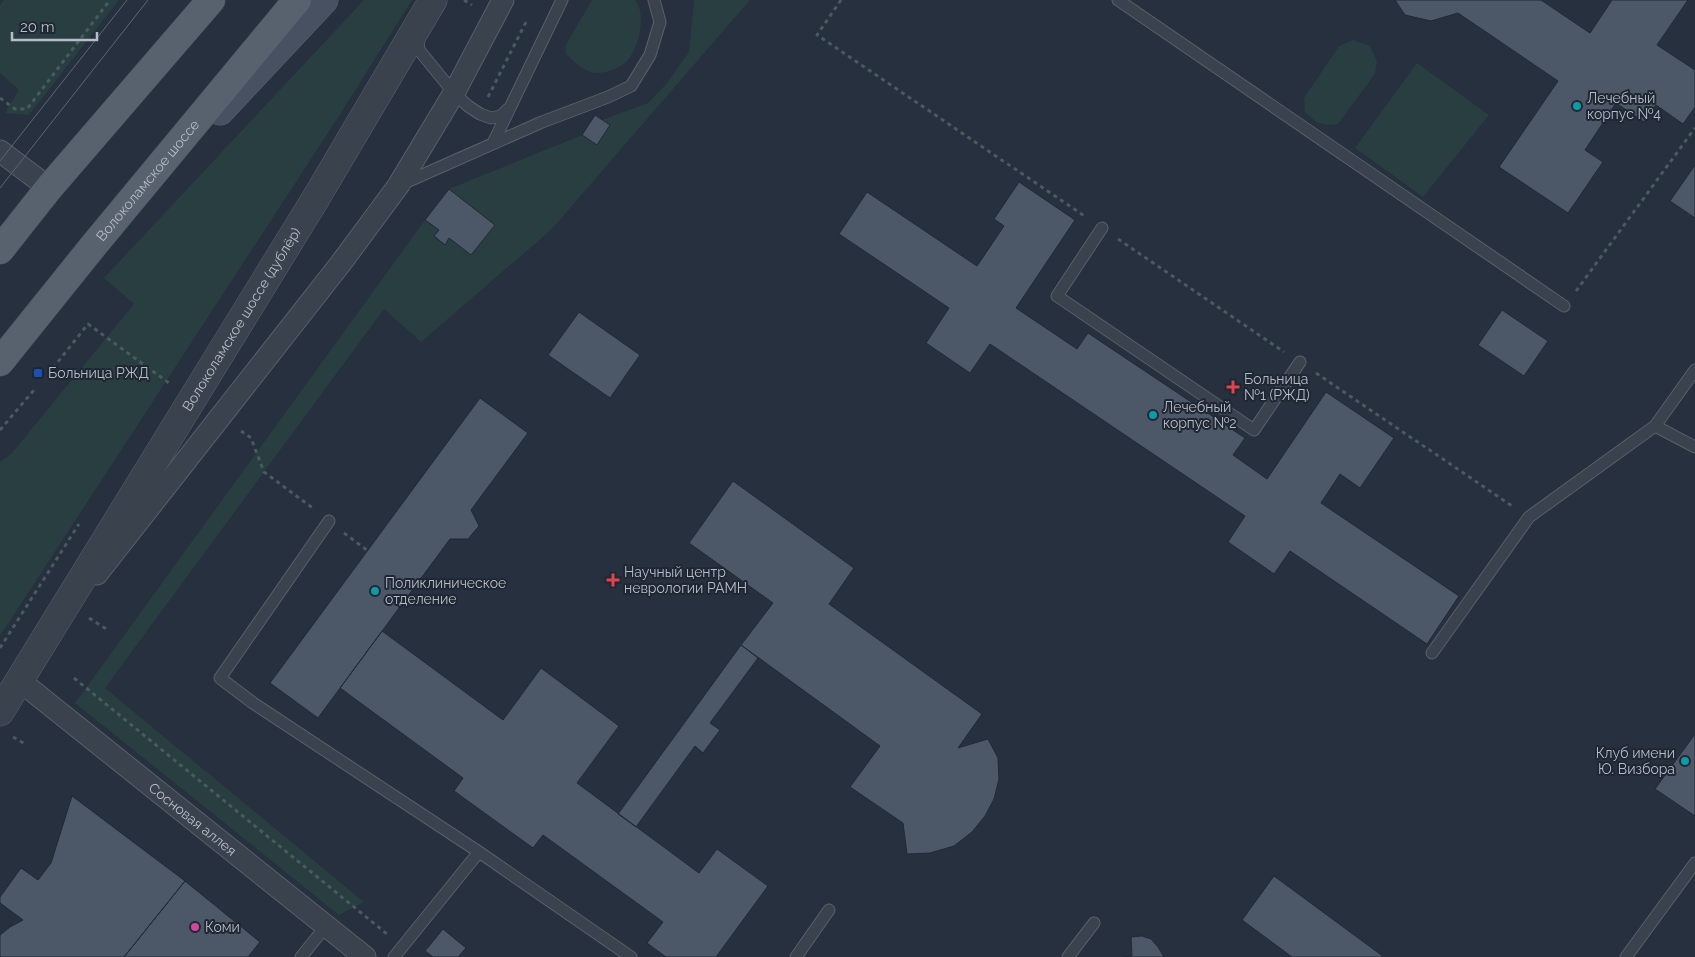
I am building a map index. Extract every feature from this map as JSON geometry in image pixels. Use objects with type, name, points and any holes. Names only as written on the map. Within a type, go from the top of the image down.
[{"type":"main road","points":[[0,250],[50,188],[212,0]]},
{"type":"main road","name":"Волоколамское шоссе","points":[[0,362],[94,245],[297,0]]},
{"type":"main road","points":[[94,245],[324,0]]},
{"type":"street","name":"Волоколамское шоссе (дублёр)","points":[[0,712],[316,198],[433,0]]},
{"type":"street","points":[[48,636],[221,418],[398,186],[454,93],[503,0]]},
{"type":"street","points":[[0,151],[50,188]]},
{"type":"street","name":"Сосновая аллея","points":[[20,681],[365,957]]},
{"type":"lane","points":[[493,143],[562,0]]},
{"type":"lane","points":[[398,186],[493,143],[631,86],[650,55],[660,22],[654,0]]},
{"type":"lane","points":[[1118,0],[1564,306]]},
{"type":"lane","points":[[416,30],[419,50],[454,93],[468,106],[480,114],[491,118],[501,116],[513,104]]},
{"type":"lane","points":[[1102,228],[1056,296],[1246,425],[1254,430],[1300,362]]},
{"type":"lane","points":[[1432,653],[1529,517],[1655,426],[1695,370]]},
{"type":"lane","points":[[1655,426],[1695,447]]},
{"type":"lane","points":[[329,521],[220,678],[632,957]]},
{"type":"lane","points":[[394,957],[479,852]]},
{"type":"lane","points":[[1626,957],[1695,863]]},
{"type":"lane","points":[[796,957],[830,910]]},
{"type":"lane","points":[[1068,957],[1094,923]]},
{"type":"lane","points":[[301,957],[326,926]]},
{"type":"path","points":[[0,98],[15,109],[27,109],[110,0]]},
{"type":"path","points":[[464,0],[476,7]]},
{"type":"path","points":[[842,0],[817,35],[1529,517]]},
{"type":"path","points":[[486,102],[529,16]]},
{"type":"path","points":[[1564,306],[1695,128]]},
{"type":"path","points":[[53,368],[88,324],[170,384]]},
{"type":"path","points":[[0,430],[34,390]]},
{"type":"path","points":[[251,438],[264,472],[368,551]]},
{"type":"path","points":[[74,678],[402,947]]},
{"type":"green space","points":[[4,0],[119,0],[29,115],[5,113],[19,90],[0,73],[0,5]]},
{"type":"green space","points":[[364,0],[412,0],[341,113],[0,636],[0,462],[12,453],[134,304],[104,278]]},
{"type":"green space","points":[[592,0],[635,0],[639,6],[641,22],[635,48],[627,61],[603,73],[587,71],[566,54],[565,46]]},
{"type":"green space","points":[[694,0],[750,0],[551,230],[421,342],[384,309],[105,688],[364,902],[339,915],[75,703],[425,220],[439,230],[434,237],[445,245],[449,238],[471,255],[494,225],[449,189],[582,135],[597,145],[610,125],[602,120],[648,103],[667,83],[689,52]]},
{"type":"green space","points":[[1353,40],[1370,46],[1377,61],[1375,74],[1338,124],[1328,125],[1320,123],[1305,112],[1304,98],[1339,46]]},
{"type":"green space","points":[[1417,63],[1489,115],[1423,197],[1355,148]]},
{"type":"building","name":"Лечебный корпус №4","points":[[1395,0],[1541,0],[1590,33],[1612,0],[1688,0],[1657,45],[1695,70],[1695,107],[1683,124],[1656,105],[1644,122],[1616,103],[1585,150],[1603,162],[1568,213],[1499,167],[1558,81],[1458,13],[1431,21],[1405,15]]},
{"type":"building","points":[[595,115],[610,125],[597,145],[582,135]]},
{"type":"building","points":[[1695,165],[1695,218],[1670,201]]},
{"type":"building","name":"Лечебный корпус №2","points":[[1019,182],[1075,220],[1016,308],[1077,349],[1088,333],[1245,438],[1233,455],[1267,479],[1326,392],[1394,438],[1360,488],[1340,474],[1321,503],[1459,596],[1427,644],[1290,551],[1274,574],[1228,542],[1245,516],[990,344],[970,373],[926,343],[949,308],[839,234],[867,192],[977,266],[1004,226],[994,219]]},
{"type":"building","points":[[449,189],[495,225],[471,255],[449,238],[445,245],[434,236],[439,230],[425,220]]},
{"type":"building","points":[[1502,310],[1548,341],[1524,376],[1478,345]]},
{"type":"building","points":[[579,312],[640,355],[610,398],[548,355]]},
{"type":"building","name":"Поликлиническое отделение","points":[[480,398],[528,433],[471,510],[479,526],[468,539],[450,539],[318,718],[270,683]]},
{"type":"building","points":[[733,481],[854,568],[829,604],[982,714],[958,748],[988,739],[998,758],[999,779],[994,799],[985,816],[972,832],[954,846],[930,853],[907,854],[903,823],[850,787],[880,746],[741,645],[773,603],[689,543]]},
{"type":"building","points":[[382,631],[503,720],[541,668],[619,726],[577,783],[699,873],[717,849],[768,886],[716,957],[666,957],[647,943],[663,922],[543,835],[533,848],[454,791],[463,778],[340,688]]},
{"type":"building","points":[[741,645],[758,658],[710,723],[720,730],[703,753],[695,746],[636,827],[618,814]]},
{"type":"building","name":"Клуб имени Ю. Визбора","points":[[1695,734],[1695,816],[1655,789]]},
{"type":"building","points":[[72,796],[185,881],[124,957],[0,957],[0,935],[23,920],[0,903],[0,897],[21,868],[38,880],[51,863]]},
{"type":"building","points":[[1274,876],[1384,957],[1292,957],[1242,920]]},
{"type":"building","name":"Коми","points":[[185,881],[260,942],[248,957],[124,957]]},
{"type":"building","points":[[443,929],[466,948],[458,957],[433,957],[425,951]]},
{"type":"building","points":[[1142,936],[1151,939],[1164,957],[1123,957],[1132,956],[1131,937]]},
{"type":"tram line","points":[[0,161],[127,0]]},
{"type":"tram line","points":[[0,188],[148,0]]},
{"type":"place","name":"Лечебный корпус №4","points":[[1577,106]]},
{"type":"place","name":"Больница РЖД","points":[[38,373]]},
{"type":"place","name":"Больница №1 (РЖД)","points":[[1233,387]]},
{"type":"place","name":"Лечебный корпус №2","points":[[1153,415]]},
{"type":"place","name":"Научный центр неврологии РАМН","points":[[613,580]]},
{"type":"place","name":"Поликлиническое отделение","points":[[375,591]]},
{"type":"place","name":"Клуб имени Ю. Визбора","points":[[1685,761]]},
{"type":"place","name":"Коми","points":[[195,927]]}]
